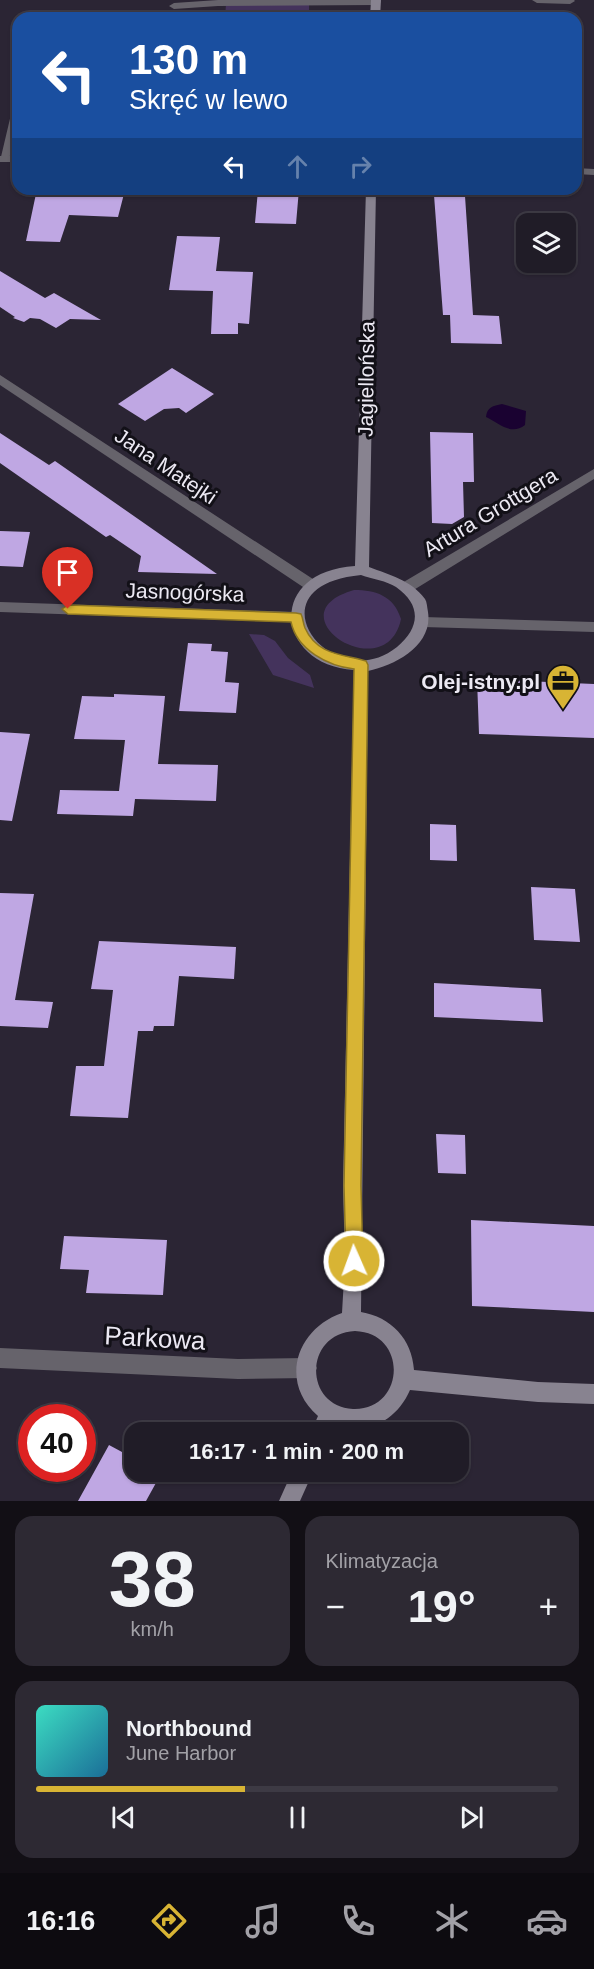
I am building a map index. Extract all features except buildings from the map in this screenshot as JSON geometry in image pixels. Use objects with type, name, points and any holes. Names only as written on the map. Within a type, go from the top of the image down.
[{"type":"street","points":[[537,0],[570,1]]},
{"type":"street","points":[[174,6],[218,3],[376,1]]},
{"type":"street","points":[[2,159],[12,126]]},
{"type":"street","name":"Jagiellońska","points":[[362,570],[371,195]]},
{"type":"street","name":"Jana Matejki","points":[[0,379],[311,585]]},
{"type":"street","name":"Artura Grottgera","points":[[407,587],[594,473]]},
{"type":"street","points":[[362,570],[388,575],[407,587],[419,601],[424,613],[423,622],[413,644],[403,652],[380,663],[361,665],[342,663],[317,651],[299,630],[296,617],[302,596],[311,585],[335,573],[362,570]]},
{"type":"street","name":"Jasnogórska","points":[[0,607],[296,617]]},
{"type":"street","points":[[423,622],[594,627]]},
{"type":"street","points":[[351,1320],[354,1261],[352,1186],[361,665]]},
{"type":"street","points":[[351,1320],[366,1321],[390,1336],[403,1364],[398,1395],[388,1408],[375,1417],[360,1421],[344,1419],[330,1413],[317,1401],[309,1385],[307,1368],[309,1353],[316,1340],[338,1322],[351,1320]]},
{"type":"street","name":"Parkowa","points":[[0,1358],[238,1368],[307,1368]]},
{"type":"street","points":[[402,1379],[538,1392],[594,1394]]},
{"type":"street","points":[[326,1422],[330,1413]]},
{"type":"street","points":[[290,1501],[299,1482]]},
{"type":"shaded area","points":[[226,4],[309,4],[309,12],[225,12]]},
{"type":"shaded area","points":[[502,404],[526,411],[525,425],[510,429],[486,417],[489,409]]},
{"type":"shaded area","points":[[354,590],[377,593],[389,600],[398,611],[401,619],[391,639],[376,648],[357,647],[340,640],[328,628],[324,615],[331,601]]},
{"type":"shaded area","points":[[249,634],[264,635],[275,641],[288,658],[310,675],[314,688],[273,675]]},
{"type":"place","name":"Olej-istny.pl","points":[[563,710]]},
{"type":"route","points":[[68,609],[296,617],[299,630],[317,651],[342,663],[361,665],[352,1186],[354,1261]]}]
